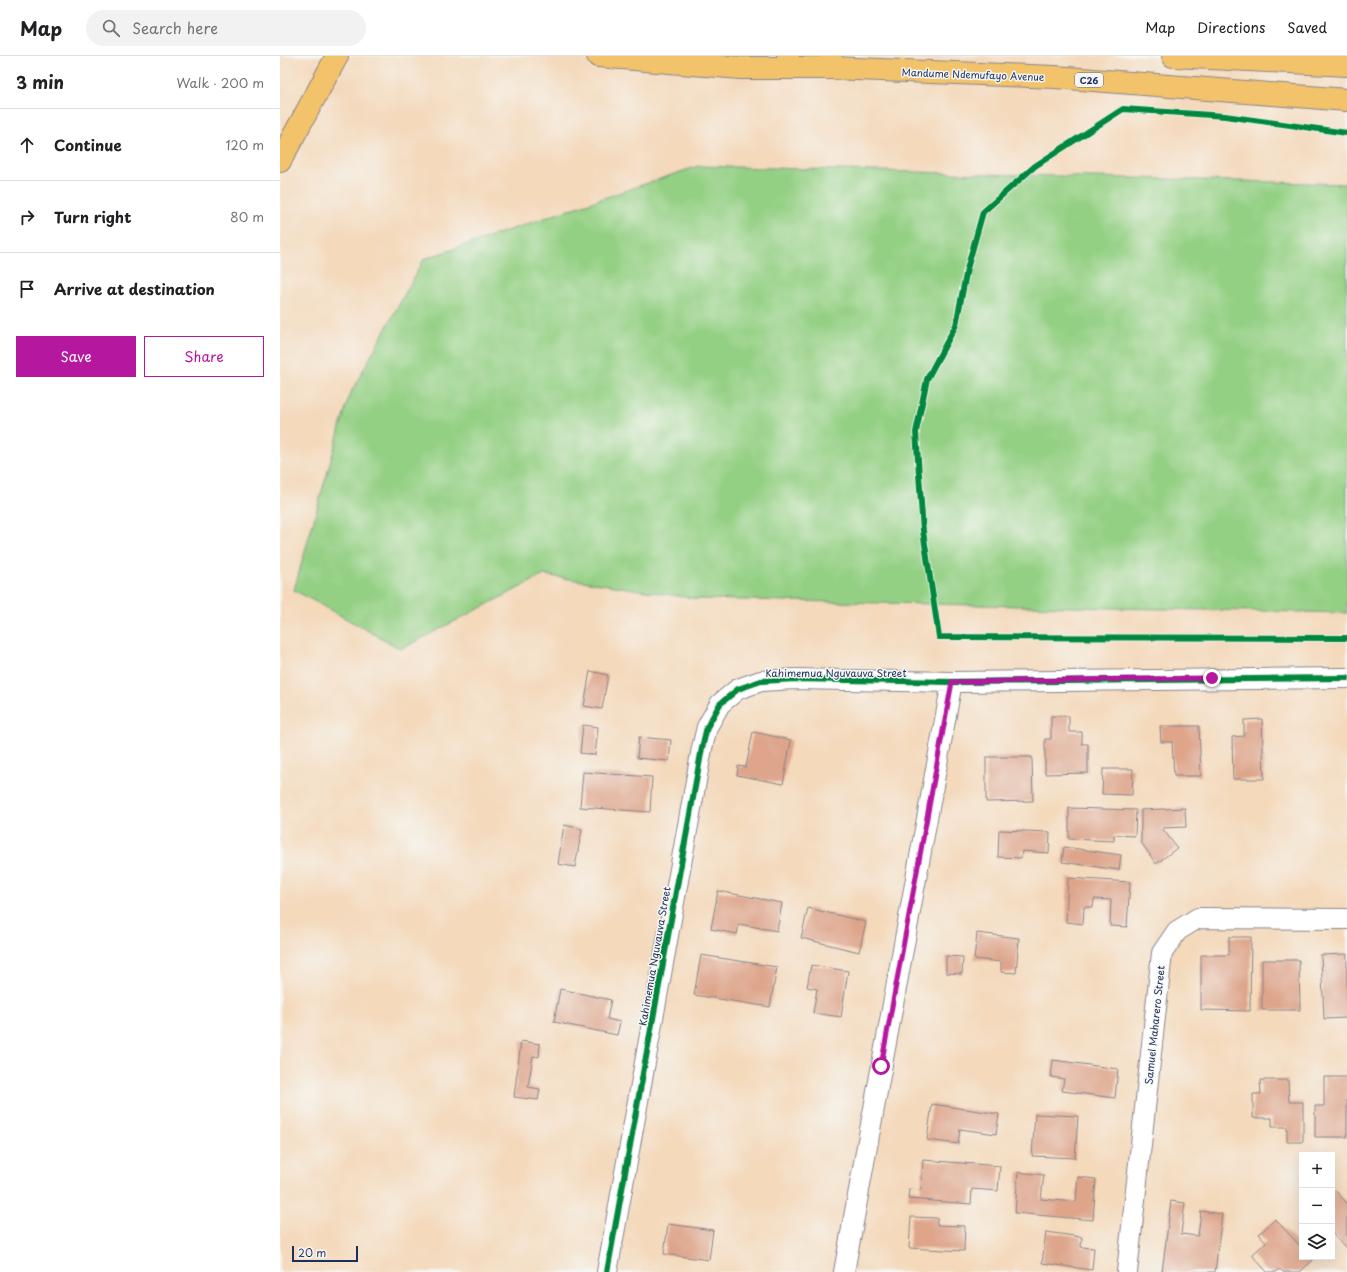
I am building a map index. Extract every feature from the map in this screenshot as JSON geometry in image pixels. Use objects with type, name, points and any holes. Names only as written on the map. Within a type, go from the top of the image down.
[{"type":"main road","points":[[280,161],[337,56]]},
{"type":"main road","name":"Mandume Ndemufayo Avenue","points":[[598,56],[741,68],[788,62],[831,62],[1347,100]]},
{"type":"main road","points":[[1173,56],[1347,65]]},
{"type":"street","name":"Kahimemua Nguvauva Street","points":[[607,1272],[702,748],[707,727],[720,704],[738,689],[761,681],[795,680],[952,682],[1347,678]]},
{"type":"street","points":[[844,1272],[952,682]]},
{"type":"street","name":"Samuel Maharero Street","points":[[1127,1272],[1162,953],[1177,931],[1198,918],[1347,919]]},
{"type":"green space","points":[[698,166],[1347,184],[1347,613],[697,599],[544,575],[401,649],[294,590],[349,396],[424,259]]},
{"type":"building","points":[[590,671],[608,675],[602,709],[584,706]]},
{"type":"building","points":[[1051,716],[1069,716],[1069,732],[1082,732],[1082,744],[1088,744],[1088,773],[1045,774],[1045,739],[1051,739]]},
{"type":"building","points":[[1262,719],[1264,779],[1233,779],[1232,737],[1244,736],[1244,720]]},
{"type":"building","points":[[583,725],[598,727],[595,755],[580,753]]},
{"type":"building","points":[[1160,726],[1199,726],[1201,776],[1174,776],[1172,742],[1161,742]]},
{"type":"building","points":[[753,732],[791,740],[783,784],[737,775],[738,766],[746,767]]},
{"type":"building","points":[[639,737],[671,740],[669,761],[637,758]]},
{"type":"building","points":[[986,757],[1032,757],[1033,801],[986,802]]},
{"type":"building","points":[[1103,769],[1133,769],[1132,795],[1102,794]]},
{"type":"building","points":[[583,772],[652,777],[650,812],[580,807]]},
{"type":"building","points":[[1069,808],[1136,810],[1135,836],[1114,835],[1114,841],[1069,839]]},
{"type":"building","points":[[1185,808],[1186,827],[1162,828],[1177,848],[1156,864],[1141,842],[1141,810]]},
{"type":"building","points":[[564,825],[582,829],[575,867],[558,864]]},
{"type":"building","points":[[999,830],[1050,832],[1049,853],[1022,851],[1021,858],[998,857]]},
{"type":"building","points":[[1064,847],[1121,855],[1119,870],[1062,862]]},
{"type":"building","points":[[1068,878],[1130,882],[1127,927],[1110,926],[1111,900],[1094,899],[1093,907],[1084,907],[1083,924],[1066,922]]},
{"type":"building","points":[[718,891],[782,903],[777,931],[739,924],[737,934],[711,929]]},
{"type":"building","points":[[808,908],[866,922],[859,952],[801,938]]},
{"type":"building","points":[[977,933],[1019,938],[1016,973],[1001,972],[1001,962],[974,959]]},
{"type":"building","points":[[1229,937],[1251,937],[1250,1011],[1201,1010],[1201,955],[1229,955]]},
{"type":"building","points":[[1347,954],[1347,1018],[1324,1019],[1321,955]]},
{"type":"building","points":[[701,955],[777,967],[770,1007],[694,995]]},
{"type":"building","points":[[946,956],[963,957],[962,974],[946,973]]},
{"type":"building","points":[[1262,960],[1299,960],[1300,1010],[1262,1010]]},
{"type":"building","points":[[811,965],[848,971],[841,1017],[813,1013],[817,989],[807,987]]},
{"type":"building","points":[[560,989],[611,1000],[607,1019],[620,1022],[617,1035],[554,1022]]},
{"type":"building","points":[[521,1041],[540,1044],[539,1057],[533,1056],[528,1087],[540,1089],[538,1100],[514,1097]]},
{"type":"building","points":[[1053,1060],[1118,1069],[1115,1098],[1062,1091],[1064,1079],[1051,1077]]},
{"type":"building","points":[[1324,1077],[1347,1077],[1347,1137],[1315,1137],[1315,1106],[1324,1106]]},
{"type":"building","points":[[1260,1080],[1288,1080],[1289,1102],[1303,1102],[1303,1142],[1287,1142],[1287,1127],[1272,1127],[1272,1118],[1253,1118],[1253,1094],[1261,1094]]},
{"type":"building","points":[[932,1104],[999,1114],[996,1134],[960,1129],[958,1144],[927,1140]]},
{"type":"building","points":[[1035,1114],[1078,1116],[1075,1158],[1032,1156]]},
{"type":"building","points":[[923,1160],[1000,1166],[998,1191],[972,1189],[971,1204],[908,1199],[909,1189],[921,1190]]},
{"type":"building","points":[[1018,1172],[1044,1175],[1041,1199],[1076,1202],[1078,1177],[1096,1179],[1093,1220],[1015,1213]]},
{"type":"building","points":[[1335,1190],[1347,1203],[1347,1249],[1335,1236]]},
{"type":"building","points":[[1171,1201],[1185,1203],[1181,1234],[1198,1236],[1201,1211],[1222,1214],[1215,1272],[1162,1272]]},
{"type":"building","points":[[911,1217],[937,1218],[937,1225],[965,1226],[964,1251],[909,1248]]},
{"type":"building","points":[[1275,1219],[1299,1245],[1299,1260],[1313,1260],[1300,1272],[1283,1272],[1280,1269],[1276,1272],[1267,1272],[1252,1255],[1266,1242],[1259,1234]]},
{"type":"building","points":[[668,1224],[713,1230],[709,1260],[664,1254]]},
{"type":"building","points":[[1046,1232],[1082,1237],[1081,1247],[1094,1248],[1092,1270],[1042,1263]]},
{"type":"cycle path","points":[[1347,133],[1225,116],[1123,109],[1035,166],[983,212],[967,269],[956,325],[927,379],[916,432],[923,531],[939,637],[1347,638]]},
{"type":"cycle path","points":[[607,1272],[702,748],[707,727],[720,704],[738,689],[761,681],[795,679],[952,682],[1347,678]]},
{"type":"route","points":[[881,1066],[952,682],[1212,678]]}]
